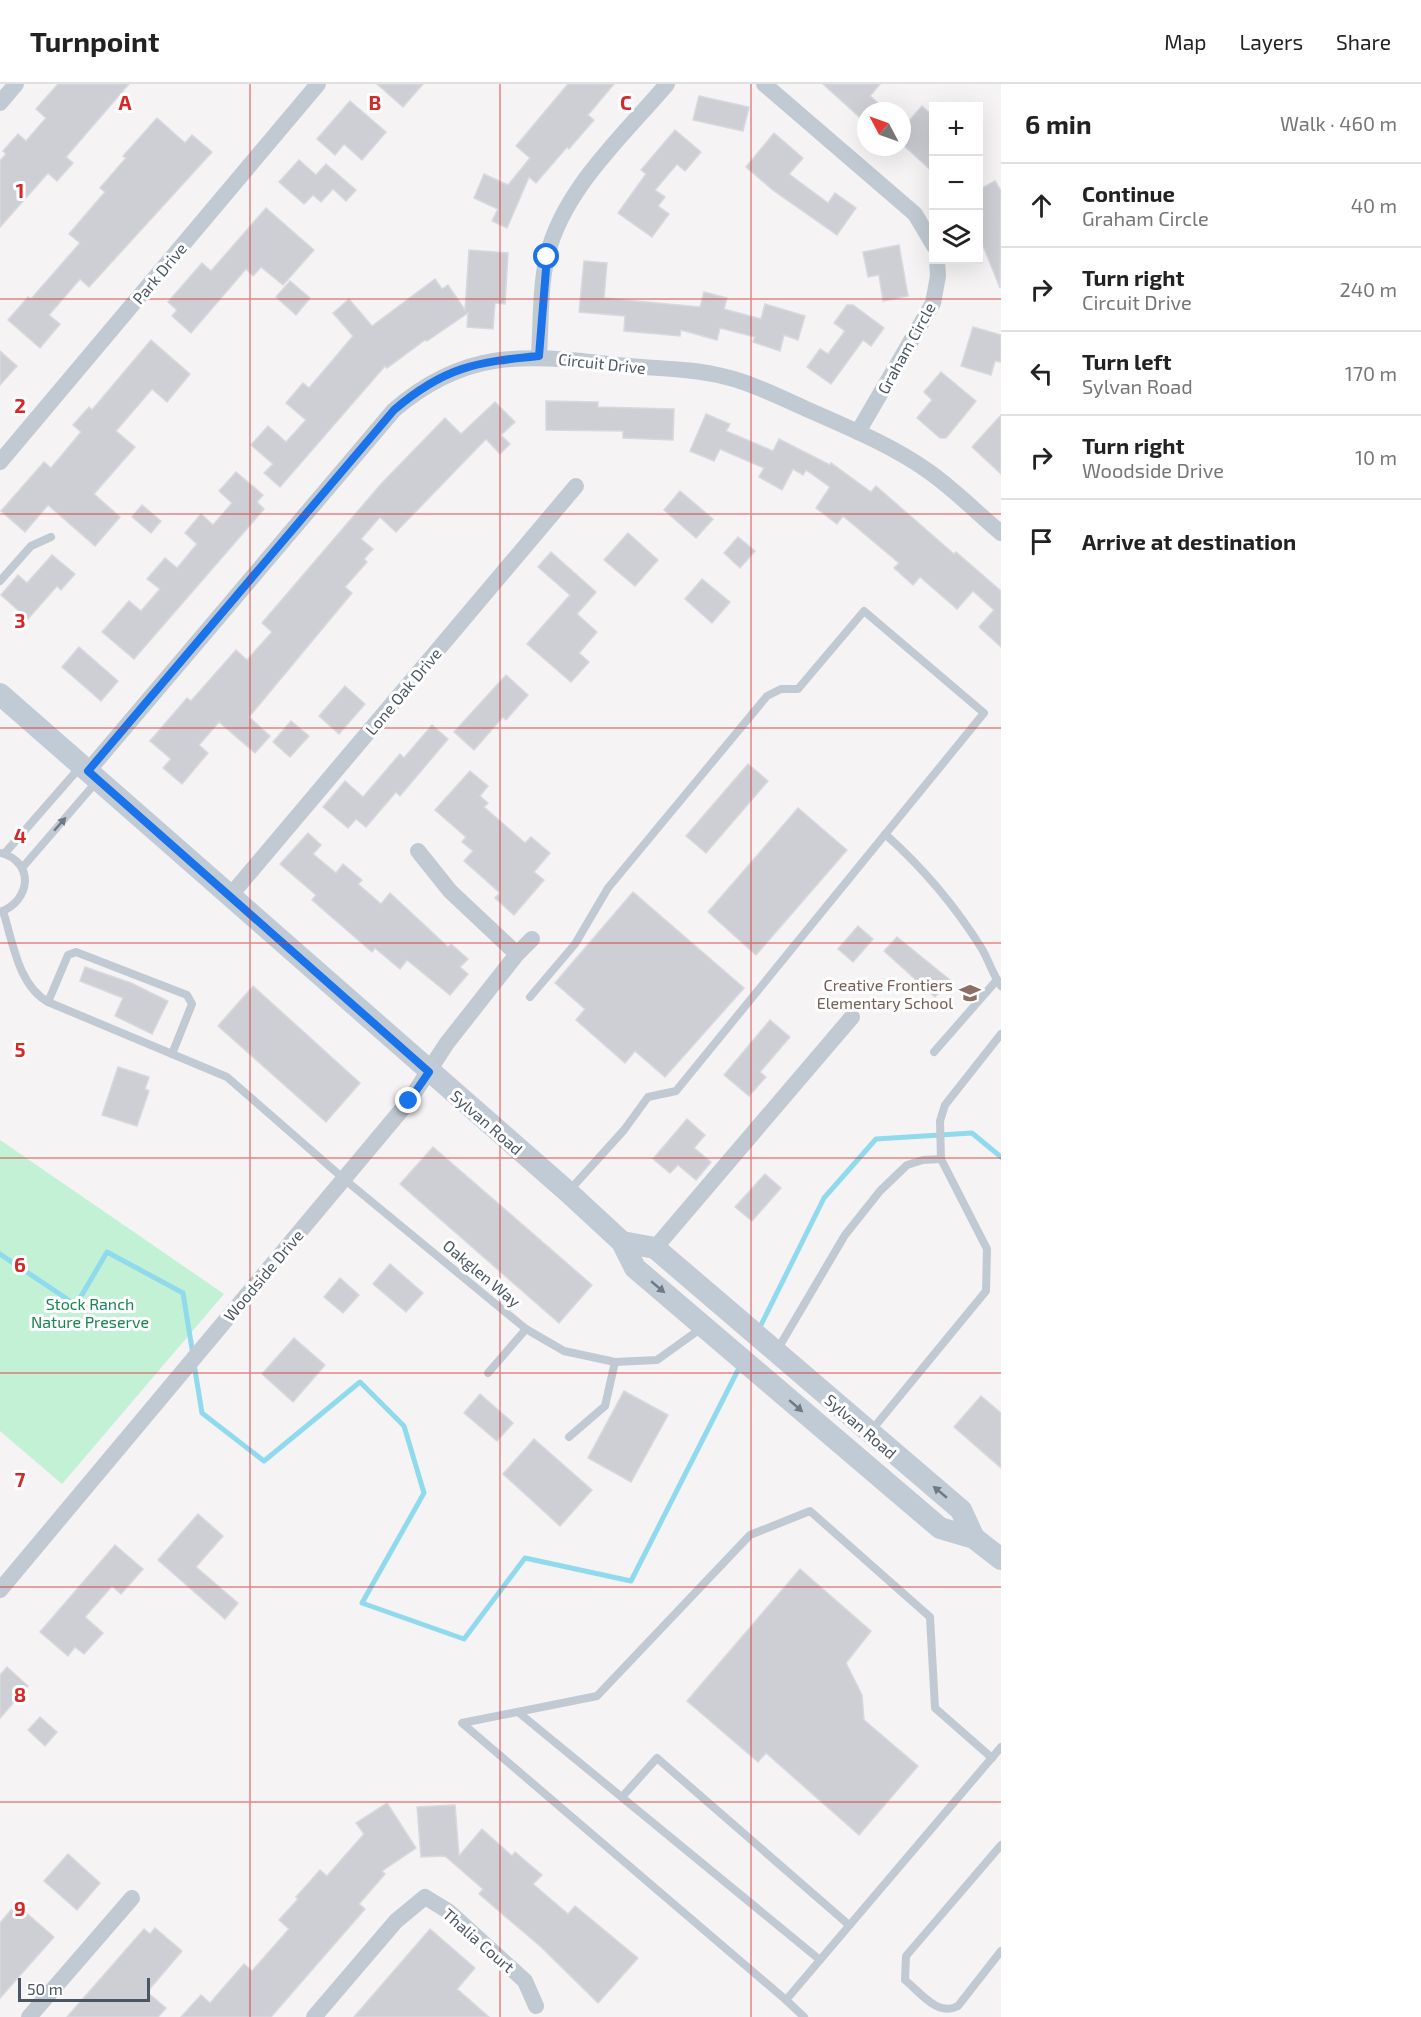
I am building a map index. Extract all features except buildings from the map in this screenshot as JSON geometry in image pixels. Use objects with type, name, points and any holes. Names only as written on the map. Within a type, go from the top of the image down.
[{"type":"main road","name":"Sylvan Road","points":[[0,694],[568,1192],[622,1242],[635,1268],[940,1528],[974,1538],[1001,1559]]},
{"type":"main road","name":"Sylvan Road","points":[[622,1242],[655,1248],[869,1434],[962,1510],[974,1538]]},
{"type":"street","points":[[0,103],[16,84]]},
{"type":"street","name":"Park Drive","points":[[0,462],[318,84]]},
{"type":"street","points":[[539,356],[547,257],[564,210],[579,188],[667,84]]},
{"type":"street","points":[[764,84],[915,214],[929,239]]},
{"type":"street","name":"Graham Circle","points":[[858,432],[933,303],[938,276],[937,264]]},
{"type":"street","name":"Circuit Drive","points":[[89,772],[394,410],[433,380],[478,363],[539,356],[698,372],[726,377],[754,386],[858,432],[928,471],[1001,533]]},
{"type":"street","name":"Lone Oak Drive","points":[[230,896],[576,486]]},
{"type":"street","points":[[418,851],[450,891],[517,954]]},
{"type":"street","name":"Woodside Drive","points":[[0,1590],[409,1101],[447,1043],[517,954],[532,939]]},
{"type":"street","points":[[655,1248],[852,1017]]},
{"type":"street","points":[[29,2017],[132,1898]]},
{"type":"street","name":"Thalia Court","points":[[314,2017],[396,1921],[425,1898],[448,1911],[525,1981],[536,2006]]},
{"type":"lane","points":[[0,581],[31,546],[51,537]]},
{"type":"lane","points":[[530,997],[575,944],[608,888],[767,696],[781,689],[798,689],[864,611],[984,713],[676,1091],[648,1098],[624,1130],[568,1192]]},
{"type":"lane","points":[[2,911],[17,903],[23,894],[25,885],[22,868],[14,858],[2,853],[89,772]]},
{"type":"lane","points":[[22,868],[89,772]]},
{"type":"lane","points":[[885,834],[908,855],[966,926],[983,950],[999,983],[934,1052]]},
{"type":"lane","name":"Oakglen Way","points":[[2,911],[26,982],[34,993],[48,1002],[227,1077],[344,1179],[526,1329],[564,1351],[615,1362],[657,1360],[704,1326]]},
{"type":"lane","points":[[48,1002],[68,955],[76,952],[187,995],[192,1004],[172,1054]]},
{"type":"lane","points":[[869,1434],[986,1292],[987,1249],[940,1159],[940,1123],[945,1106],[1001,1034]]},
{"type":"lane","points":[[771,1347],[839,1245],[880,1191],[907,1165],[923,1160],[940,1159]]},
{"type":"lane","points":[[488,1373],[526,1329]]},
{"type":"lane","points":[[569,1437],[605,1406],[615,1362]]},
{"type":"lane","points":[[804,2017],[462,1723],[597,1696],[750,1535],[810,1511],[930,1617],[935,1708],[992,1758]]},
{"type":"lane","points":[[518,1712],[820,1960]]},
{"type":"lane","points":[[786,2000],[1001,1747]]},
{"type":"lane","points":[[622,1797],[657,1758],[849,1925]]},
{"type":"lane","points":[[1001,1845],[906,1956],[904,1980],[941,2010],[949,2011],[958,2006],[1001,1951]]},
{"type":"green space","name":"Stock Ranch Nature Preserve","points":[[0,1140],[224,1294],[62,1484],[0,1431]]},
{"type":"waterway","points":[[759,1329],[824,1198],[876,1139],[972,1133],[1001,1157]]},
{"type":"waterway","points":[[0,1254],[76,1305],[107,1252],[183,1293],[193,1355]]},
{"type":"waterway","points":[[194,1364],[202,1413],[264,1461],[360,1382],[404,1426],[424,1493],[362,1603],[464,1639],[525,1558],[631,1581],[740,1366]]},
{"type":"place","name":"Creative Frontiers Elementary School","points":[[970,993]]},
{"type":"route","points":[[409,1101],[429,1072],[88,771],[394,410],[433,380],[455,370],[478,363],[539,356],[543,284],[547,257]]}]
